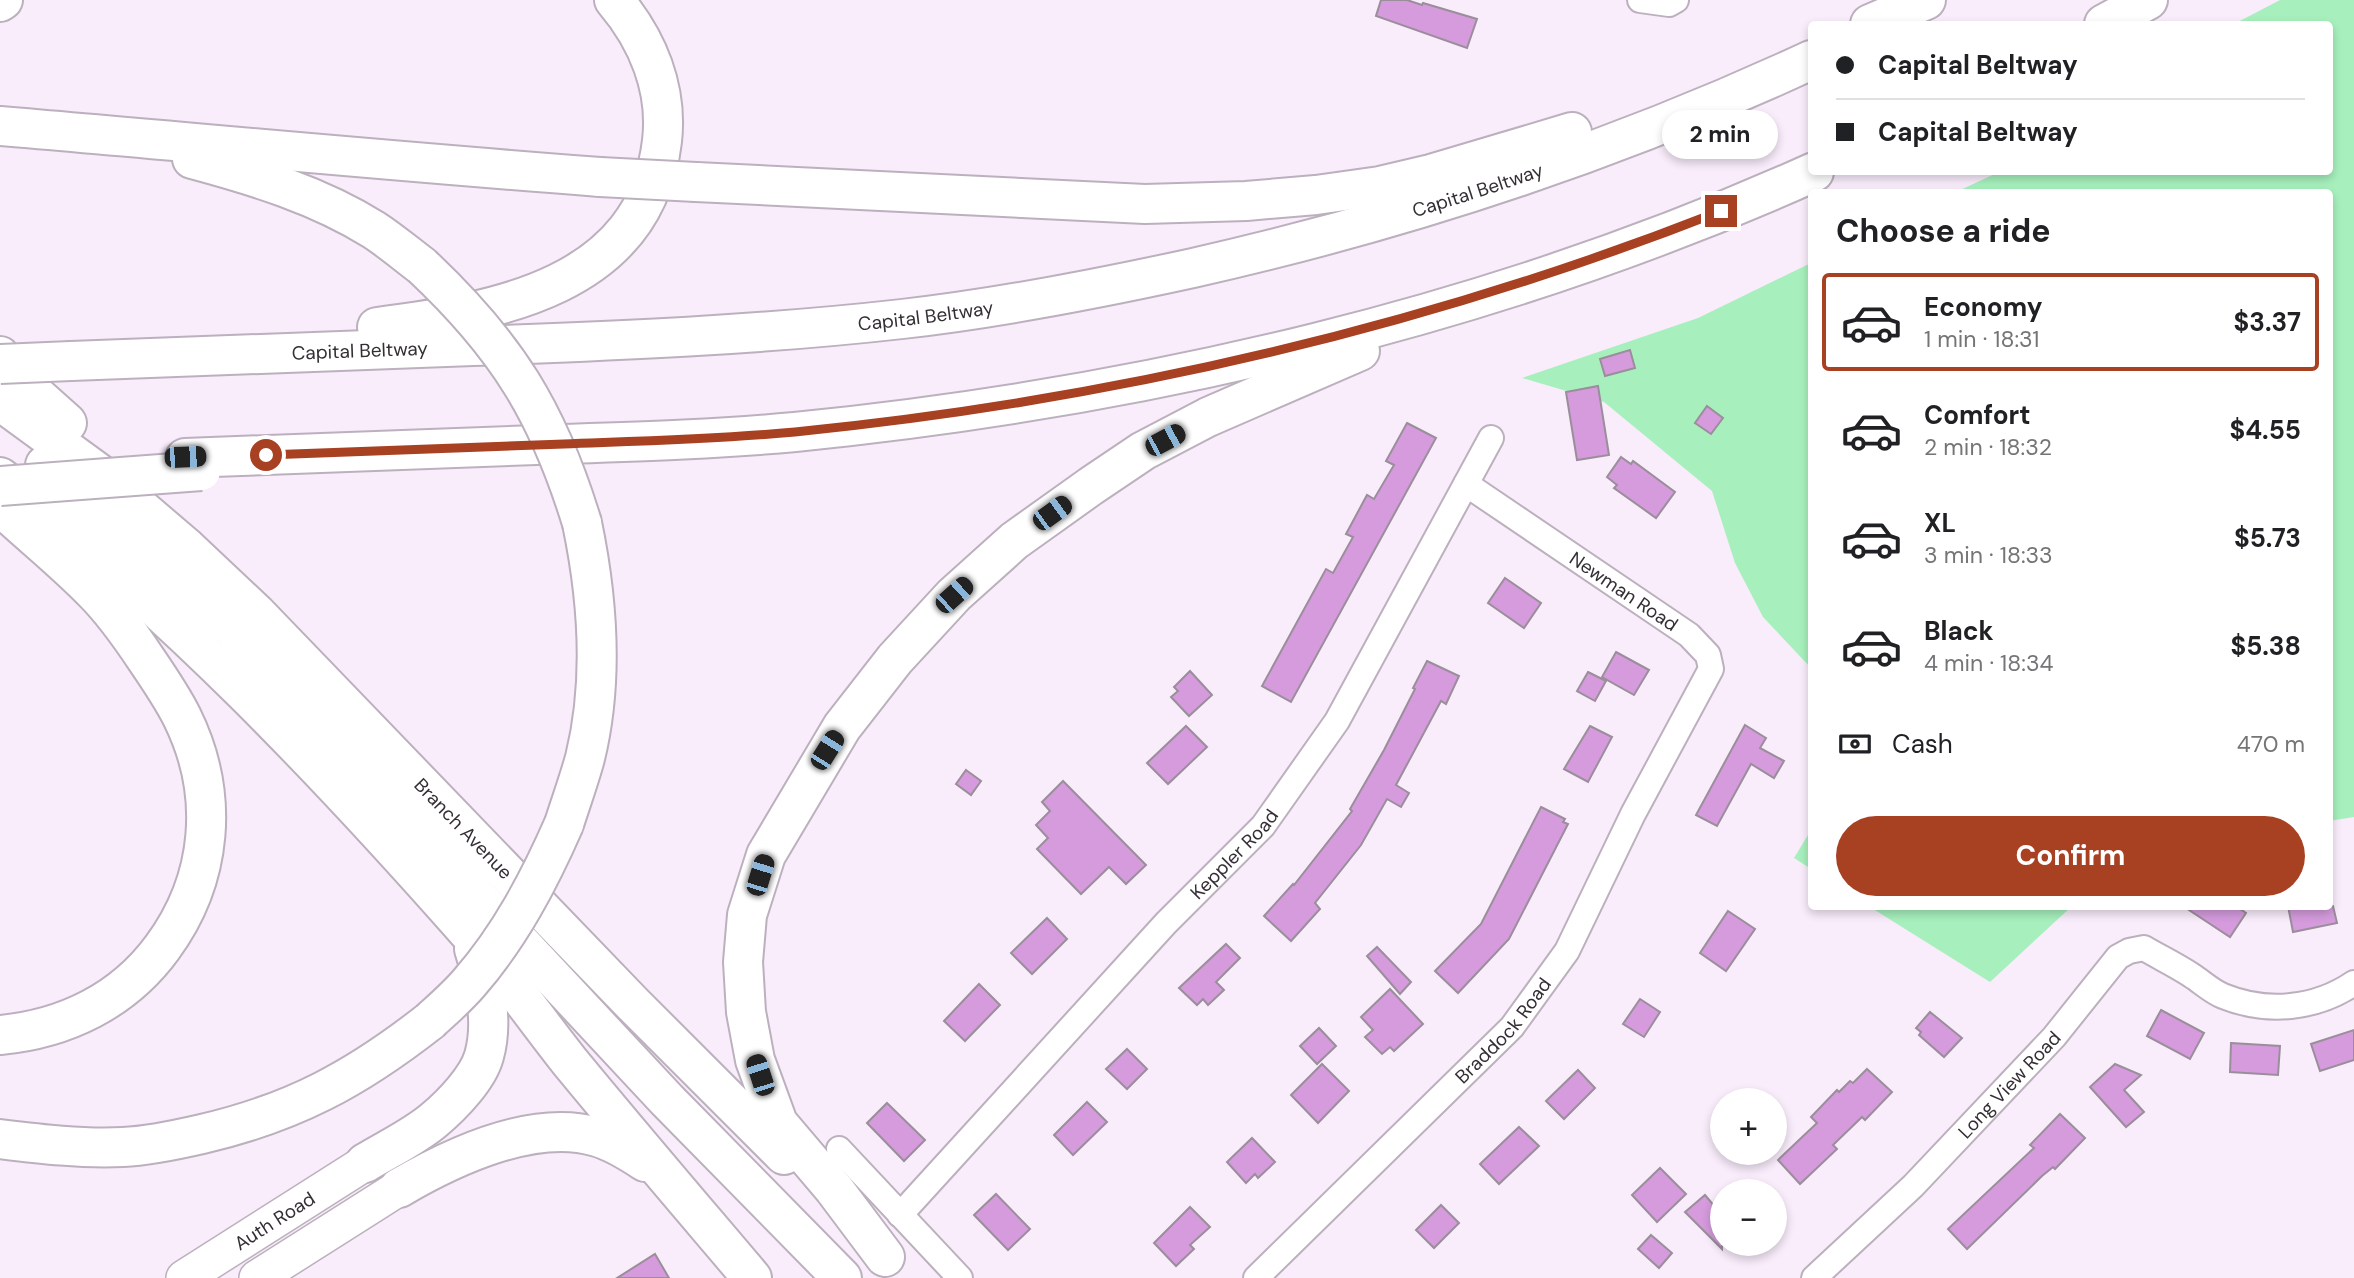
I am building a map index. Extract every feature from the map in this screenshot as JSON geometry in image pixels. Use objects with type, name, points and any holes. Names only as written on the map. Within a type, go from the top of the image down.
[{"type":"highway","points":[[71,361],[255,343],[436,320],[510,303],[542,292],[573,276],[603,254],[630,226],[648,197],[660,159],[663,113],[655,69],[628,16],[614,0]]},
{"type":"highway","points":[[1877,21],[1926,0]]},
{"type":"highway","points":[[1892,21],[1934,0]]},
{"type":"highway","points":[[2110,21],[2148,0]]},
{"type":"highway","points":[[0,127],[600,177],[1145,204],[1246,201],[1380,186],[1431,174],[1532,145],[1740,75],[1808,49]]},
{"type":"highway","name":"Capital Beltway","points":[[0,364],[757,333],[906,318],[1040,299],[1272,250],[1411,212],[1553,166],[1747,89],[1808,61]]},
{"type":"highway","points":[[0,127],[192,159],[263,179],[320,201],[364,225],[422,266],[460,302],[491,338],[522,381],[543,419],[567,474],[582,523],[593,575],[597,635],[594,705],[585,757],[564,824],[540,878],[507,931],[469,983],[430,1021],[388,1054],[344,1081],[296,1105],[240,1125],[124,1147],[66,1147],[0,1139]]},
{"type":"highway","points":[[895,1268],[834,1189],[778,1123],[755,1060],[746,1012],[743,962],[747,915],[766,855],[842,727],[895,659],[954,595],[1014,541],[1143,451],[1208,417],[1314,370],[1808,174]]},
{"type":"highway","points":[[0,464],[193,464],[793,432],[908,419],[1056,397],[1177,374],[1296,347],[1441,308],[1638,243]]},
{"type":"highway","points":[[0,356],[20,381],[117,464],[196,538],[262,607],[346,705]]},
{"type":"highway","name":"Branch Avenue","points":[[0,401],[104,477],[187,548],[256,613],[633,1004],[895,1268]]},
{"type":"highway","points":[[0,428],[123,529],[234,630],[362,773],[667,1100],[842,1278]]},
{"type":"highway","points":[[0,486],[193,464]]},
{"type":"highway","points":[[0,477],[58,522],[143,597],[302,750],[469,934],[571,1062],[752,1278]]},
{"type":"highway","points":[[0,506],[94,592],[121,622],[159,677],[182,717],[196,750],[207,824],[204,859],[191,898],[171,936],[149,966],[119,992],[91,1011],[29,1032],[0,1035]]},
{"type":"highway","points":[[365,1163],[433,1121],[465,1089],[484,1057],[488,1020],[485,981],[469,934]]},
{"type":"highway","points":[[399,1188],[439,1165],[508,1139],[563,1132],[597,1137],[631,1153],[667,1177]]},
{"type":"main road","name":"Auth Road","points":[[184,1278],[365,1163]]},
{"type":"main road","name":"Auth Road","points":[[257,1278],[399,1188]]},
{"type":"street","points":[[1640,0],[1671,1]]},
{"type":"street","name":"Keppler Road","points":[[900,1214],[1166,923],[1263,826],[1337,720],[1491,438]]},
{"type":"street","name":"Newman Road","points":[[1466,484],[1689,635],[1709,655],[1711,669],[1704,686],[1677,729]]},
{"type":"street","name":"Braddock Road","points":[[1256,1278],[1512,1027],[1567,951],[1677,729]]},
{"type":"street","name":"Long View Road","points":[[1814,1278],[1913,1186],[2054,1037],[2118,957],[2144,948],[2223,996],[2248,1004],[2274,1007],[2299,1007],[2319,1001],[2354,983]]},
{"type":"street","points":[[839,1149],[960,1278]]},
{"type":"green space","points":[[2280,0],[2354,0],[2354,817],[2333,820],[2333,189],[1962,189],[1993,175],[2333,175],[2333,21],[2240,21]]},
{"type":"green space","points":[[1808,264],[1808,665],[1763,617],[1735,563],[1712,491],[1604,402],[1522,378],[1698,318]]},
{"type":"green space","points":[[1808,835],[1808,867],[1794,858]]},
{"type":"green space","points":[[1875,910],[2068,910],[1990,982]]},
{"type":"building","points":[[1381,0],[1423,3],[1477,19],[1467,48],[1376,16]]},
{"type":"building","points":[[1630,350],[1635,368],[1605,376],[1600,359]]},
{"type":"building","points":[[1598,386],[1609,455],[1577,460],[1566,392]]},
{"type":"building","points":[[1707,406],[1723,418],[1711,434],[1695,423]]},
{"type":"building","points":[[1407,423],[1436,438],[1291,702],[1262,686],[1326,569],[1333,573],[1353,537],[1346,534],[1367,495],[1374,499],[1394,465],[1386,461]]},
{"type":"building","points":[[1621,457],[1631,464],[1633,461],[1675,492],[1656,518],[1614,488],[1617,485],[1607,477]]},
{"type":"building","points":[[1505,578],[1541,603],[1524,628],[1488,603]]},
{"type":"building","points":[[1616,652],[1649,670],[1634,695],[1602,677]]},
{"type":"building","points":[[1427,661],[1459,676],[1446,704],[1441,701],[1396,785],[1409,793],[1401,807],[1387,799],[1361,845],[1315,903],[1320,909],[1291,941],[1264,916],[1294,885],[1352,811],[1350,809],[1384,750]]},
{"type":"building","points":[[1190,671],[1212,695],[1189,716],[1171,697],[1178,691],[1174,687]]},
{"type":"building","points":[[1588,672],[1606,681],[1595,701],[1577,691]]},
{"type":"building","points":[[1745,725],[1766,738],[1760,748],[1784,761],[1774,778],[1751,764],[1717,826],[1696,815]]},
{"type":"building","points":[[1186,726],[1207,747],[1168,784],[1147,763]]},
{"type":"building","points":[[1590,726],[1612,737],[1588,782],[1564,769]]},
{"type":"building","points":[[966,770],[981,781],[971,795],[956,784]]},
{"type":"building","points":[[1063,781],[1146,865],[1126,884],[1109,867],[1081,894],[1037,849],[1048,838],[1036,825],[1050,811],[1042,802]]},
{"type":"building","points":[[1541,807],[1565,819],[1563,822],[1568,824],[1509,939],[1458,993],[1435,971],[1481,924]]},
{"type":"building","points":[[2333,906],[2337,923],[2293,932],[2289,910],[2333,910]]},
{"type":"building","points":[[2189,910],[2242,910],[2246,913],[2230,937]]},
{"type":"building","points":[[1728,911],[1755,929],[1726,971],[1700,953]]},
{"type":"building","points":[[1047,918],[1067,939],[1032,974],[1011,953]]},
{"type":"building","points":[[1226,944],[1240,958],[1216,982],[1224,990],[1208,1005],[1203,999],[1197,1005],[1179,988]]},
{"type":"building","points":[[1377,947],[1411,982],[1400,994],[1367,956]]},
{"type":"building","points":[[979,984],[1000,1005],[965,1041],[944,1021]]},
{"type":"building","points":[[1390,989],[1423,1024],[1394,1051],[1390,1047],[1382,1054],[1365,1037],[1373,1030],[1361,1017]]},
{"type":"building","points":[[1640,999],[1660,1012],[1644,1037],[1623,1024]]},
{"type":"building","points":[[2161,1010],[2204,1033],[2190,1059],[2147,1036]]},
{"type":"building","points":[[1930,1012],[1962,1038],[1944,1057],[1919,1035],[1921,1032],[1916,1028]]},
{"type":"building","points":[[1319,1028],[1336,1046],[1317,1064],[1300,1046]]},
{"type":"building","points":[[2354,1030],[2354,1060],[2320,1071],[2311,1044]]},
{"type":"building","points":[[2231,1043],[2280,1046],[2278,1075],[2230,1072]]},
{"type":"building","points":[[1127,1049],[1147,1069],[1127,1089],[1106,1069]]},
{"type":"building","points":[[1322,1064],[1349,1091],[1318,1123],[1291,1095]]},
{"type":"building","points":[[2115,1064],[2141,1075],[2124,1090],[2144,1112],[2126,1127],[2090,1087]]},
{"type":"building","points":[[1867,1069],[1892,1092],[1865,1120],[1862,1117],[1833,1145],[1837,1149],[1800,1184],[1783,1165],[1787,1165],[1787,1151],[1817,1123],[1811,1117],[1837,1090],[1839,1092],[1850,1081],[1853,1083]]},
{"type":"building","points":[[1578,1070],[1595,1088],[1564,1119],[1546,1101]]},
{"type":"building","points":[[1087,1102],[1107,1122],[1073,1155],[1054,1135]]},
{"type":"building","points":[[887,1103],[925,1140],[904,1161],[867,1123]]},
{"type":"building","points":[[2060,1114],[2085,1138],[1967,1249],[1948,1229],[2034,1148],[2030,1145]]},
{"type":"building","points":[[1519,1127],[1539,1146],[1499,1184],[1480,1164]]},
{"type":"building","points":[[1252,1138],[1275,1162],[1258,1178],[1255,1174],[1246,1183],[1227,1162]]},
{"type":"building","points":[[1660,1168],[1686,1194],[1657,1222],[1632,1195]]},
{"type":"building","points":[[996,1194],[1030,1229],[1008,1250],[974,1215]]},
{"type":"building","points":[[1705,1195],[1710,1201],[1710,1237],[1685,1212]]},
{"type":"building","points":[[1441,1205],[1459,1223],[1434,1248],[1416,1230]]},
{"type":"building","points":[[1190,1207],[1210,1227],[1190,1245],[1194,1249],[1176,1266],[1154,1243]]},
{"type":"building","points":[[1651,1235],[1672,1253],[1659,1268],[1638,1249]]},
{"type":"building","points":[[655,1254],[669,1278],[617,1278]]},
{"type":"route","points":[[266,455],[658,441],[793,432],[1056,397],[1177,374],[1296,347],[1441,308],[1638,243],[1721,211]]}]
